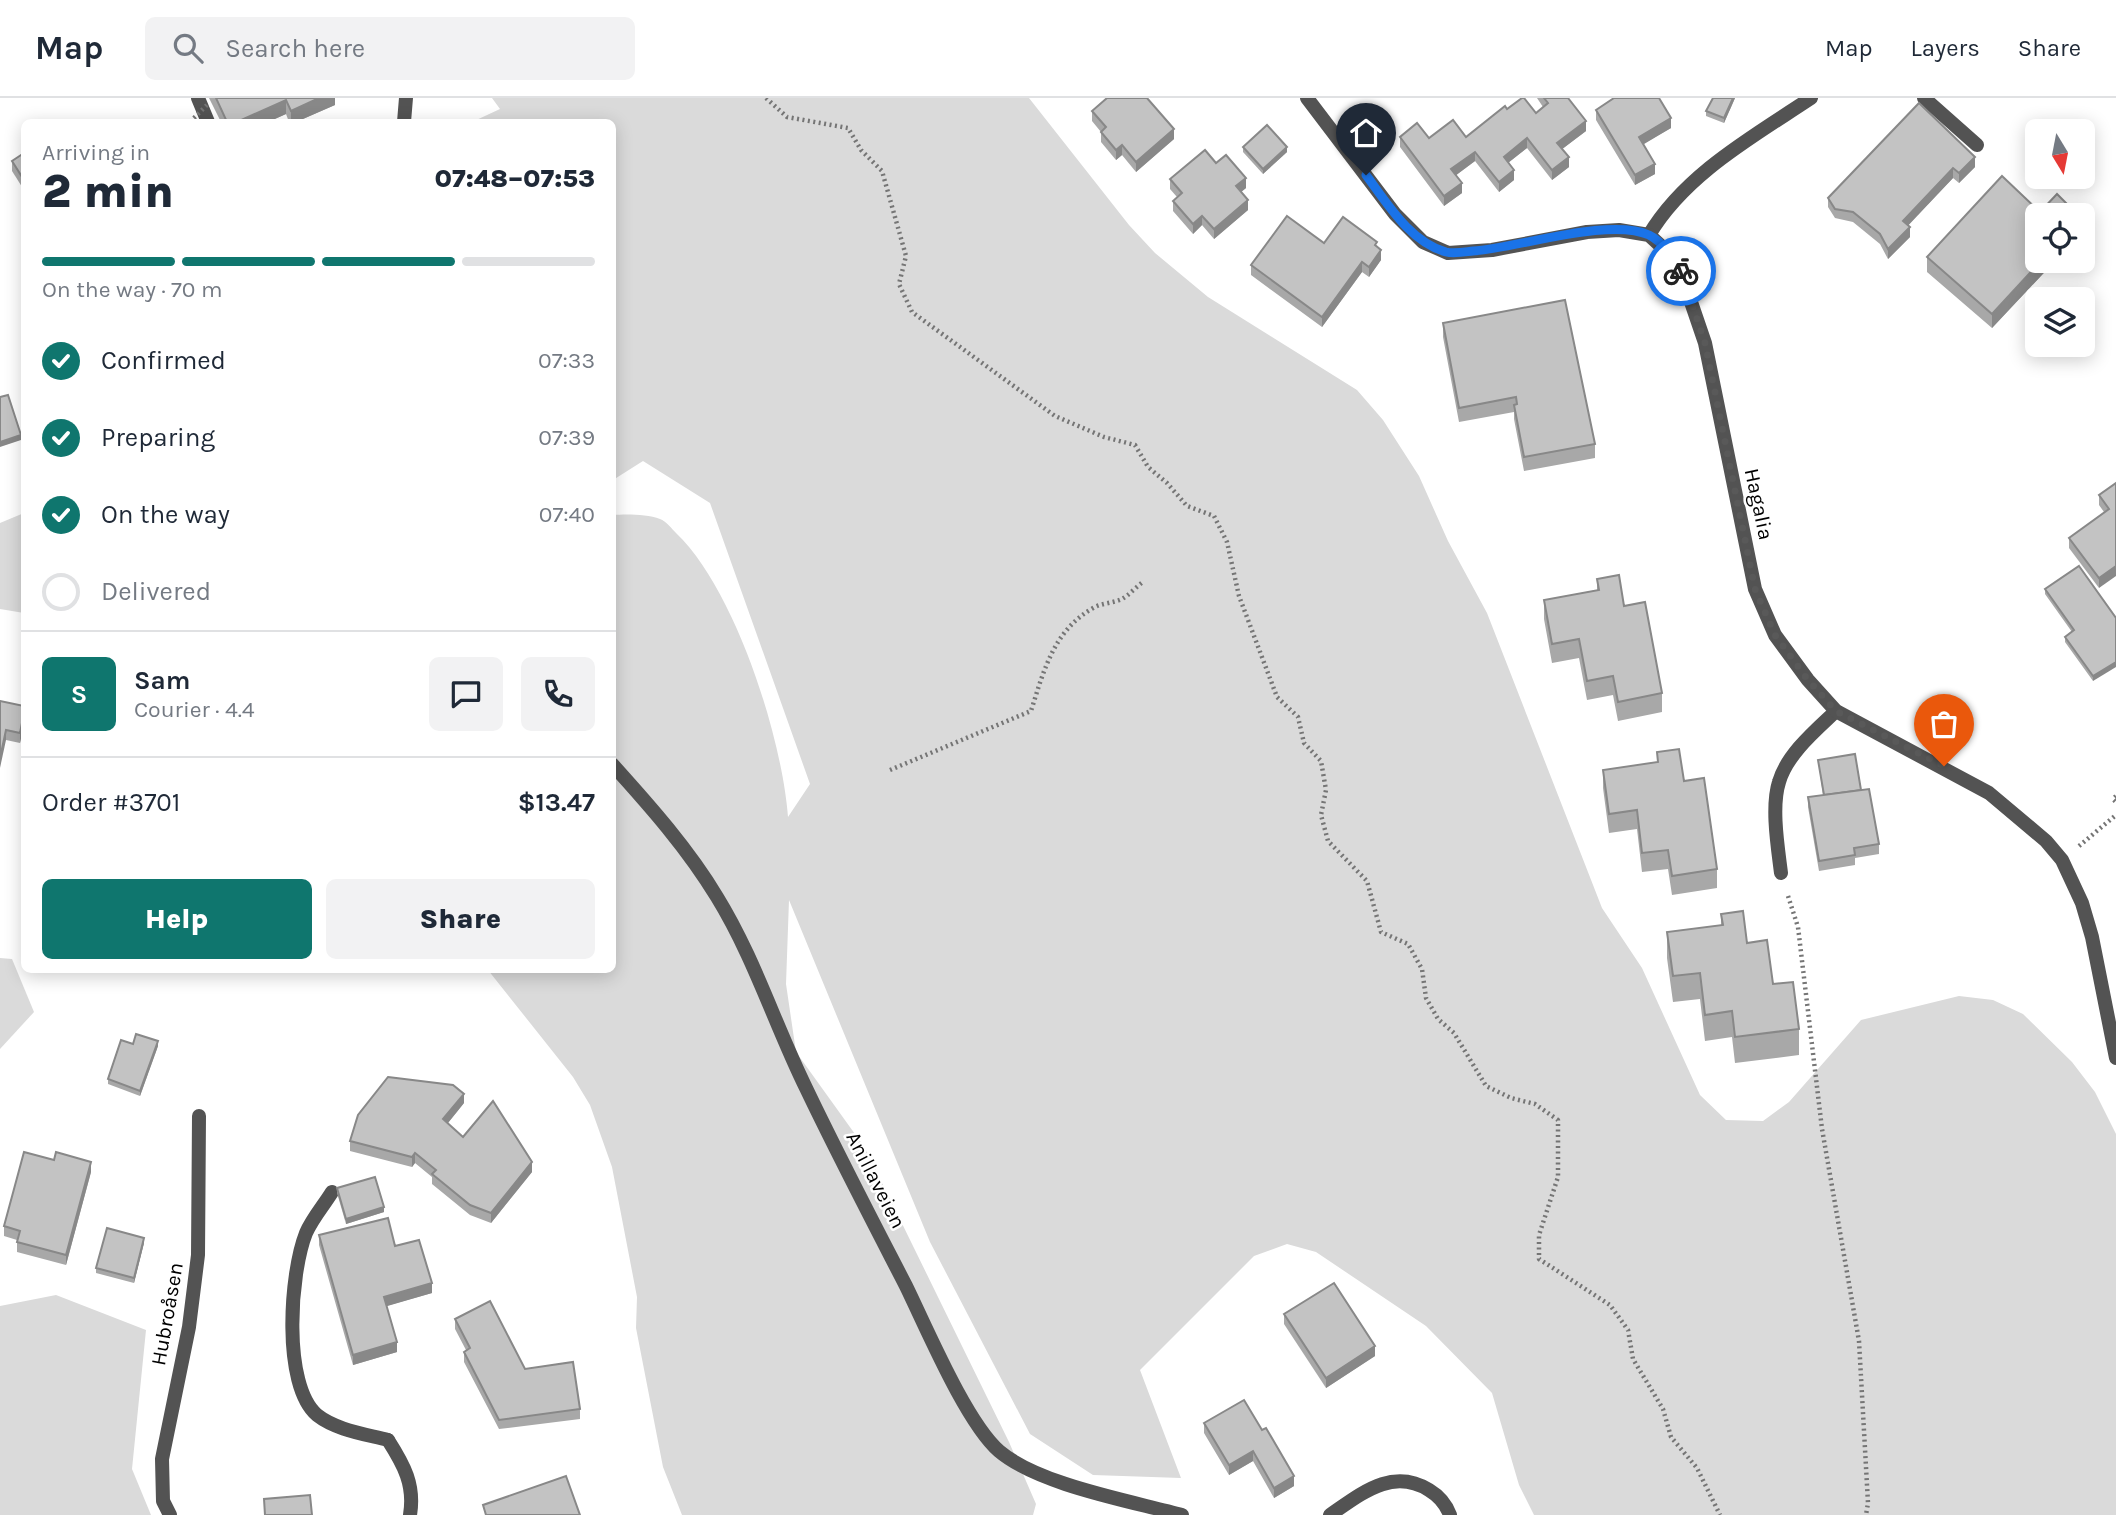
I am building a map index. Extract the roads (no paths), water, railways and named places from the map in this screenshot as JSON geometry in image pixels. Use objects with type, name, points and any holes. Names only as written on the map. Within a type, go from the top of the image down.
[{"type":"street","points":[[404,119],[407,98]]},
{"type":"street","points":[[1307,98],[1395,214],[1423,242],[1448,253],[1492,250],[1587,232],[1619,230],[1649,235],[1657,222],[1698,177],[1811,98]]},
{"type":"street","points":[[1924,98],[1977,145]]},
{"type":"street","points":[[203,101],[207,119]]},
{"type":"street","name":"Hagalia","points":[[1649,235],[1677,261],[1690,294],[1705,343],[1755,589],[1775,635],[1808,680],[1836,711],[1989,793],[2021,818],[2062,860],[2082,903],[2092,937],[2116,1058]]},
{"type":"street","points":[[1781,873],[1776,826],[1779,782],[1802,744],[1836,711]]},
{"type":"street","name":"Anillaveien","points":[[616,769],[674,834],[717,897],[744,947],[805,1087],[952,1378],[984,1435],[1000,1452],[1024,1467],[1057,1480],[1182,1515]]},
{"type":"street","name":"Hubroåsen","points":[[170,1515],[163,1502],[162,1459],[189,1327],[198,1255],[200,1116]]},
{"type":"street","points":[[332,1192],[307,1232],[296,1268],[292,1311],[297,1364],[304,1397],[315,1413],[329,1423],[388,1440],[407,1469],[413,1499],[410,1515]]},
{"type":"street","points":[[1330,1515],[1382,1483],[1404,1480],[1420,1484],[1437,1495],[1450,1515]]}]
